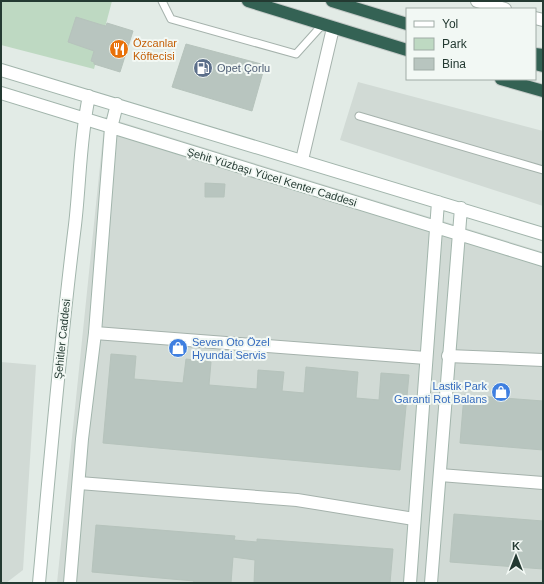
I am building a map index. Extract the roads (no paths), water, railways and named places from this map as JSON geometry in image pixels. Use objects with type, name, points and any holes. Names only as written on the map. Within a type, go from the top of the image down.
[{"type":"highway","points":[[248,1],[406,50]]},
{"type":"highway","points":[[332,1],[406,24]]},
{"type":"highway","points":[[505,80],[543,92]]},
{"type":"street","points":[[477,1],[502,8]]},
{"type":"street","points":[[302,160],[328,26]]},
{"type":"street","points":[[1,70],[543,234]]},
{"type":"street","name":"Şehit Yüzbaşı Yücel Kenter Caddesi","points":[[1,93],[543,260]]},
{"type":"street","name":"Şehitler Caddesi","points":[[39,583],[62,329],[80,179],[84,118],[89,96]]},
{"type":"street","points":[[70,583],[82,439],[95,333],[111,128],[117,104]]},
{"type":"street","points":[[410,583],[438,202]]},
{"type":"street","points":[[431,583],[457,234],[461,208]]},
{"type":"street","points":[[95,333],[426,358]]},
{"type":"street","points":[[448,356],[543,360]]},
{"type":"street","points":[[440,474],[543,483]]},
{"type":"street","points":[[79,483],[297,500],[414,519]]},
{"type":"lane","points":[[162,1],[171,19],[296,54],[328,26]]},
{"type":"lane","points":[[359,116],[543,170]]},
{"type":"place","name":"Özcanlar Köftecisi","points":[[119,49]]},
{"type":"place","name":"Opet Çorlu","points":[[203,68]]},
{"type":"place","name":"Seven Oto Özel Hyundai Servis","points":[[178,348]]},
{"type":"place","name":"Lastik Park Garanti Rot Balans","points":[[501,392]]}]
